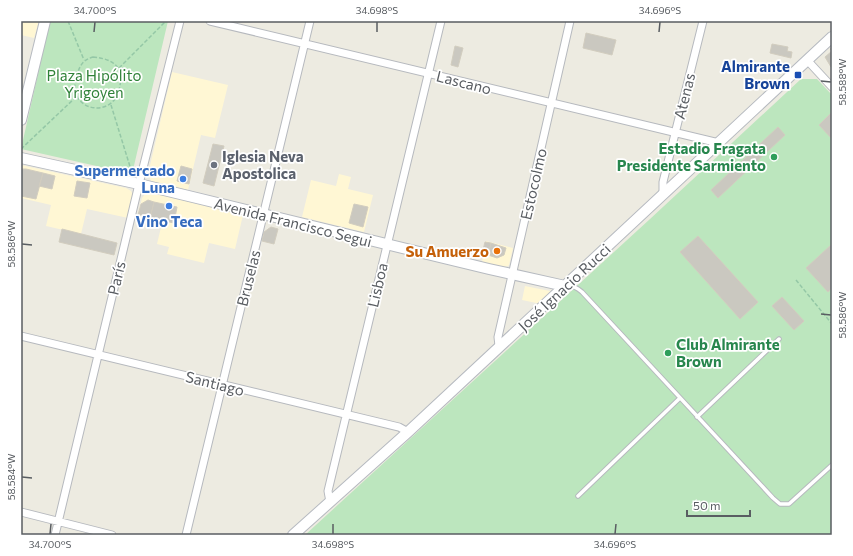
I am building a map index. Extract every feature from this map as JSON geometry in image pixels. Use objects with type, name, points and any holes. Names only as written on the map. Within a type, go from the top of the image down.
[{"type":"street","points":[[21,120],[45,21]]},
{"type":"street","name":"París","points":[[55,535],[139,184],[180,21]]},
{"type":"street","name":"Lascano","points":[[210,21],[719,143]]},
{"type":"street","name":"Bruselas","points":[[186,535],[310,21]]},
{"type":"street","name":"Lisboa","points":[[330,502],[328,491],[441,21]]},
{"type":"street","name":"Estocolmo","points":[[499,346],[498,337],[570,21]]},
{"type":"street","name":"Atenas","points":[[663,195],[663,182],[703,21]]},
{"type":"street","name":"José Ignacio Rucci","points":[[293,535],[408,432],[719,143],[831,36]]},
{"type":"street","points":[[807,60],[832,88]]},
{"type":"street","name":"Avenida Francisco Segui","points":[[21,158],[139,184],[512,275],[565,286]]},
{"type":"street","name":"Santiago","points":[[21,336],[399,427],[408,432]]},
{"type":"street","points":[[21,512],[112,535]]},
{"type":"lane","points":[[565,286],[572,286],[582,292],[697,417],[780,504],[789,504],[832,465]]},
{"type":"lane","points":[[697,417],[779,339]]},
{"type":"lane","points":[[578,496],[680,398]]},
{"type":"path","points":[[68,21],[84,60]]},
{"type":"path","points":[[119,68],[166,21]]},
{"type":"path","points":[[93,57],[103,58],[112,62],[119,68],[122,81],[118,95],[111,104],[101,108],[83,104],[76,97],[74,88],[76,76],[84,60],[93,57]]},
{"type":"path","points":[[21,149],[76,97]]},
{"type":"path","points":[[111,104],[132,174]]},
{"type":"path","points":[[796,280],[832,324]]},
{"type":"shaded area","points":[[21,21],[39,21],[34,38],[21,35]]},
{"type":"shaded area","points":[[172,72],[228,85],[215,138],[201,135],[188,190],[151,181],[148,174]]},
{"type":"shaded area","points":[[21,165],[126,188],[131,191],[133,195],[128,218],[87,209],[81,234],[46,226],[51,205],[21,198]]},
{"type":"shaded area","points":[[339,174],[351,177],[348,189],[373,195],[364,232],[302,217],[311,180],[336,186]]},
{"type":"shaded area","points":[[149,192],[243,215],[235,249],[209,243],[204,263],[167,254],[169,247],[157,244],[162,223],[137,218],[142,198]]},
{"type":"shaded area","points":[[486,241],[513,248],[508,266],[503,267],[482,262]]},
{"type":"shaded area","points":[[525,286],[550,291],[552,293],[541,304],[522,300]]},
{"type":"green space","name":"Plaza Hipólito Yrigoyen","points":[[50,21],[168,21],[132,174],[21,149]]},
{"type":"green space","name":"Club Almirante Brown","points":[[801,79],[817,79],[832,95],[832,535],[305,535],[650,219]]},
{"type":"building","points":[[586,33],[616,40],[612,55],[583,48]]},
{"type":"building","points":[[772,44],[788,47],[787,51],[792,52],[791,58],[770,53]]},
{"type":"building","points":[[455,46],[463,48],[458,67],[451,65]]},
{"type":"building","points":[[832,51],[832,66],[831,67],[825,57]]},
{"type":"building","points":[[832,112],[832,139],[819,125]]},
{"type":"building","points":[[778,127],[785,135],[718,198],[711,190]]},
{"type":"building","name":"Iglesia Neva Apostolica","points":[[213,144],[224,146],[214,186],[203,183]]},
{"type":"building","points":[[181,166],[192,169],[189,184],[177,181]]},
{"type":"building","points":[[21,169],[43,173],[36,199],[21,196]]},
{"type":"building","points":[[43,173],[55,176],[52,189],[39,186]]},
{"type":"building","points":[[77,181],[90,183],[87,198],[74,196]]},
{"type":"building","points":[[148,200],[154,202],[150,218],[138,215],[141,204]]},
{"type":"building","points":[[154,202],[177,207],[174,223],[150,218]]},
{"type":"building","points":[[354,204],[368,207],[363,227],[349,223]]},
{"type":"building","points":[[271,227],[278,229],[274,244],[262,241],[264,232]]},
{"type":"building","points":[[62,229],[117,243],[114,255],[59,242]]},
{"type":"building","points":[[698,236],[758,302],[740,319],[680,252]]},
{"type":"building","points":[[485,242],[491,243],[488,255],[482,254]]},
{"type":"building","name":"Su Amuerzo","points":[[491,243],[506,248],[504,255],[497,258],[488,255]]},
{"type":"building","points":[[832,244],[832,288],[828,292],[806,268]]},
{"type":"building","points":[[782,297],[804,321],[794,330],[772,306]]},
{"type":"place","name":"Almirante Brown","points":[[798,75]]},
{"type":"place","name":"Estadio Fragata Presidente Sarmiento","points":[[774,157]]},
{"type":"place","name":"Iglesia Neva Apostolica","points":[[214,165]]},
{"type":"place","name":"Supermercado Luna","points":[[183,179]]},
{"type":"place","name":"Vino Teca","points":[[169,206]]},
{"type":"place","name":"Su Amuerzo","points":[[497,251]]},
{"type":"place","name":"Club Almirante Brown","points":[[668,353]]}]
